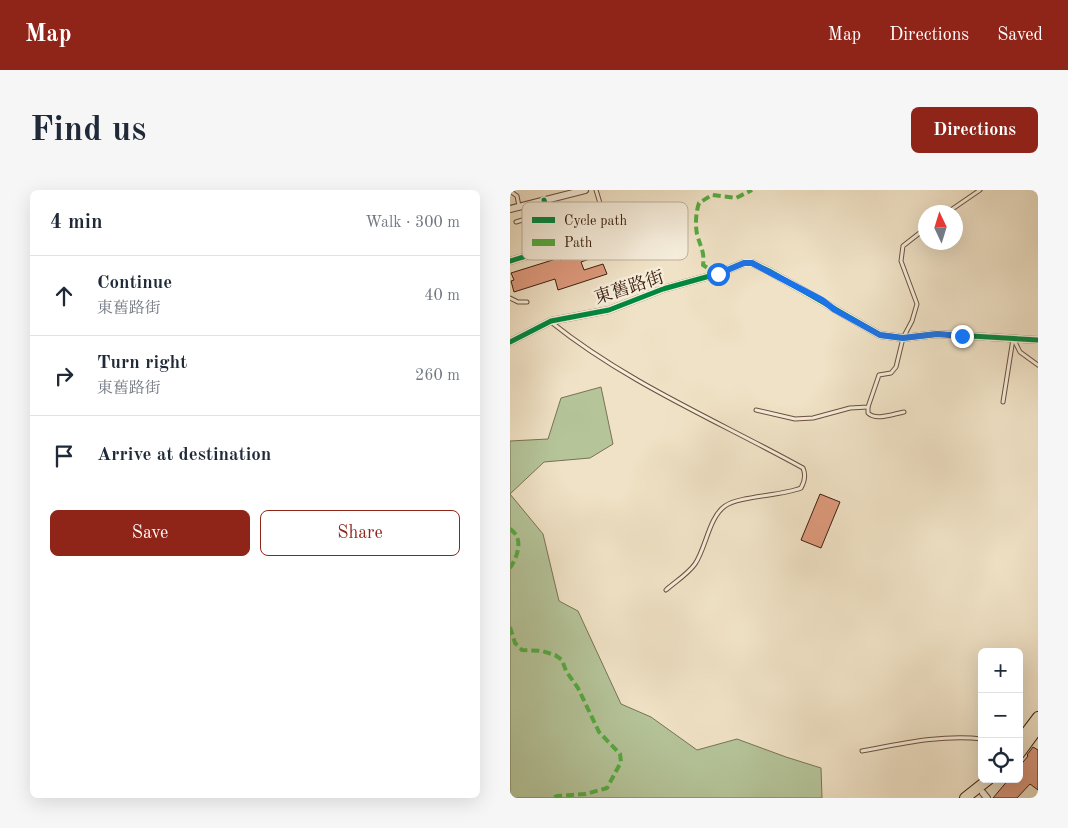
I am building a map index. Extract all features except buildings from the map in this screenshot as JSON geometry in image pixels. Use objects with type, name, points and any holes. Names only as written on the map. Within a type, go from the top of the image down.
[{"type":"main road","points":[[1022,738],[1038,716]]},
{"type":"main road","points":[[1023,749],[1038,728]]},
{"type":"main road","points":[[965,798],[984,783]]},
{"type":"main road","points":[[982,796],[994,783]]},
{"type":"street","points":[[536,202],[585,190]]},
{"type":"street","points":[[510,208],[522,205]]},
{"type":"street","points":[[510,261],[522,257]]},
{"type":"street","name":"東舊路街","points":[[510,342],[551,321],[610,310],[663,289],[718,274],[744,263],[752,263],[769,271],[880,335],[903,338],[937,334],[1038,340]]},
{"type":"lane","points":[[596,190],[600,202]]},
{"type":"lane","points":[[958,205],[980,190]]},
{"type":"lane","points":[[510,191],[517,196],[519,206]]},
{"type":"lane","points":[[516,222],[522,220]]},
{"type":"lane","points":[[904,412],[876,417],[871,416],[868,412],[868,407],[879,375],[891,374],[896,367],[903,338],[917,304],[902,261],[903,246],[918,234]]},
{"type":"lane","points":[[510,298],[518,302],[527,302]]},
{"type":"lane","points":[[551,321],[578,343],[648,387],[803,468],[805,473],[801,488],[789,493],[727,504],[719,511],[694,566],[666,590]]},
{"type":"lane","points":[[1013,339],[1020,352],[1038,365]]},
{"type":"lane","points":[[1003,402],[1013,339]]},
{"type":"lane","points":[[756,410],[795,419],[813,418],[850,408],[868,407]]},
{"type":"lane","points":[[862,750],[913,742],[978,739]]},
{"type":"green space","points":[[601,387],[613,444],[590,458],[544,462],[510,494],[510,441],[548,439],[561,398]]},
{"type":"green space","points":[[510,494],[543,534],[559,601],[578,611],[621,704],[651,717],[697,750],[737,739],[821,768],[822,798],[510,798]]},
{"type":"marked path","points":[[717,274],[703,265],[703,253],[696,226],[699,203],[712,195],[736,198],[752,190]]},
{"type":"marked path","points":[[510,529],[517,537],[518,542],[517,553],[510,568]]},
{"type":"marked path","points":[[510,627],[515,643],[522,650],[542,651],[555,655],[562,660],[599,732],[620,754],[621,762],[607,788],[586,794],[552,798]]},
{"type":"cycle path","points":[[510,261],[522,257]]},
{"type":"cycle path","points":[[510,342],[551,321],[609,310],[663,289],[717,274],[744,263],[752,263],[769,271],[880,335],[903,338],[937,334],[1038,340]]},
{"type":"route","points":[[718,274],[744,263],[752,263],[822,300],[835,310],[880,335],[903,338],[937,334],[962,336]]}]
